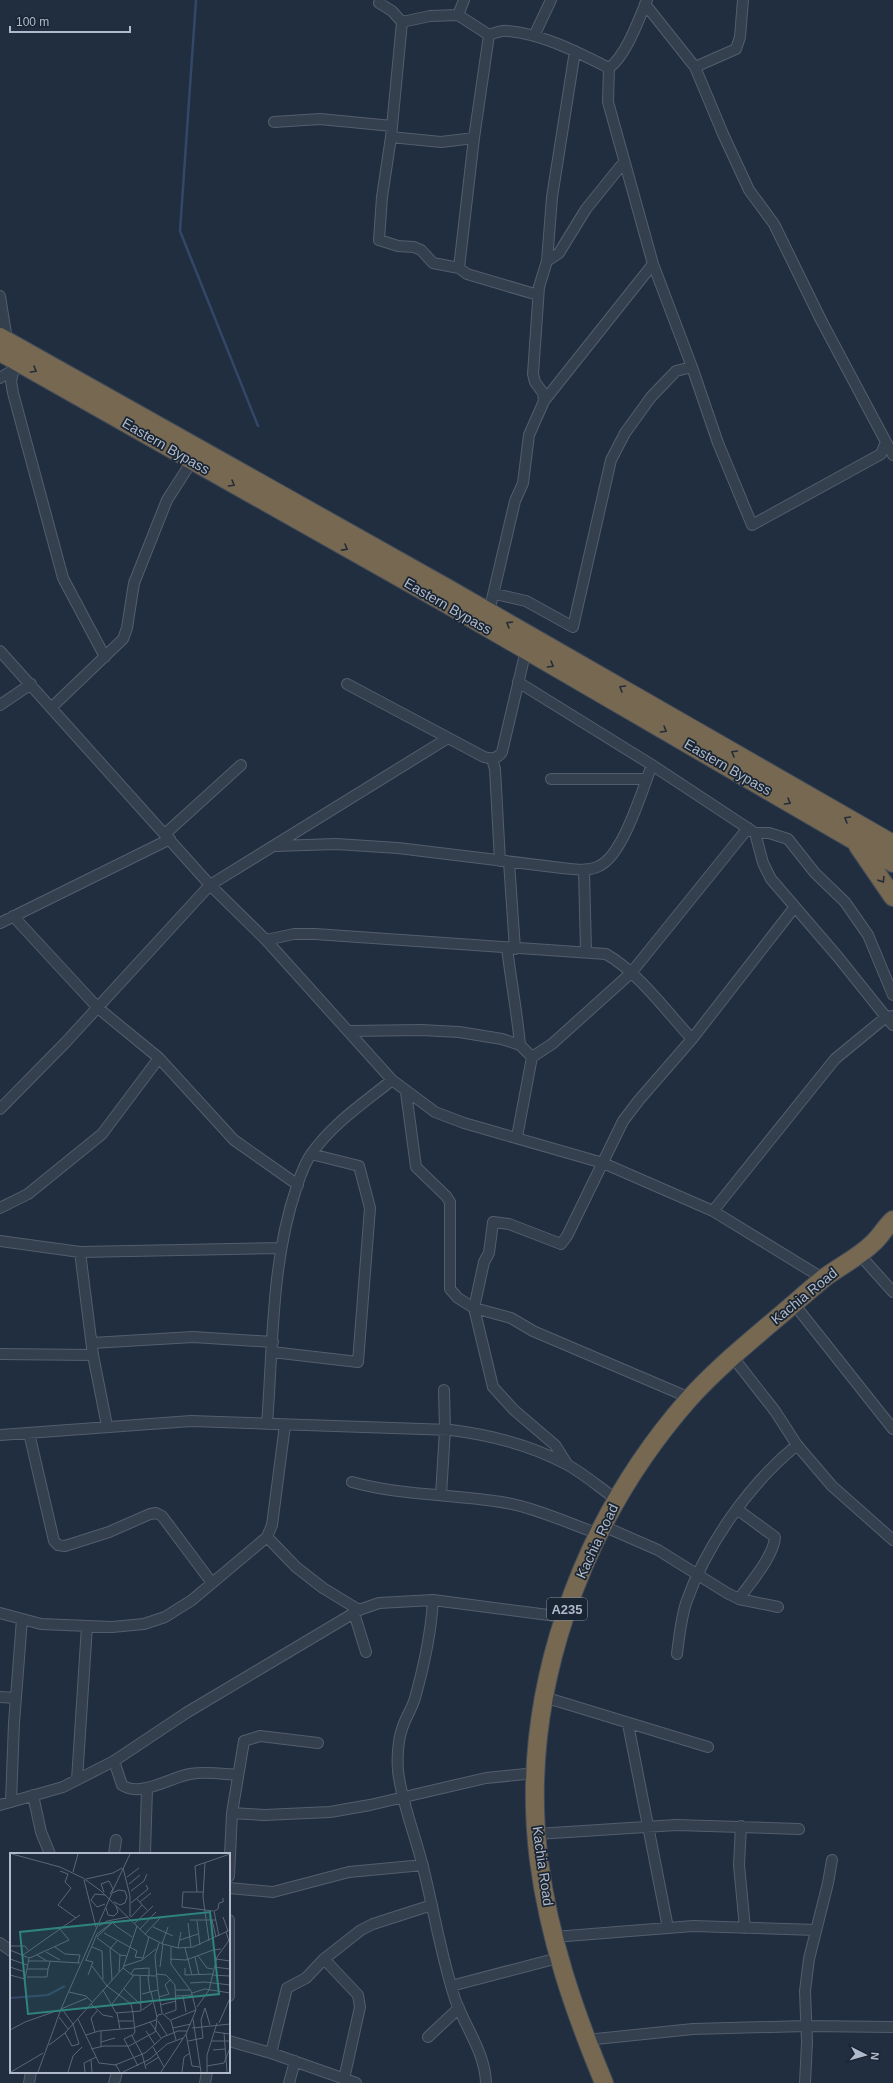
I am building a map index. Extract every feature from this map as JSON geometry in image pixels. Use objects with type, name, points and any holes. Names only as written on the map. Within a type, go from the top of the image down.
[{"type":"highway","name":"Eastern Bypass","points":[[7,352],[192,461],[526,650],[859,834],[893,844]]},
{"type":"highway","name":"Eastern Bypass","points":[[7,352],[489,612],[859,834],[893,863]]},
{"type":"highway","points":[[893,832],[859,834],[893,897]]},
{"type":"highway","name":"Kachia Road","points":[[604,2083],[586,2040],[558,1958],[539,1862],[536,1834],[536,1773],[544,1697],[552,1660],[564,1617],[601,1530],[616,1499],[652,1445],[690,1398],[732,1356],[824,1279],[874,1243],[885,1227],[893,1220]]},
{"type":"highway","name":"A235","points":[[874,1243],[893,1233]]},
{"type":"street","points":[[380,0],[379,3],[392,11],[402,22],[391,137],[382,189],[379,240],[398,246],[414,247],[421,250],[433,263],[459,268],[467,274],[538,295]]},
{"type":"street","points":[[458,14],[464,0]]},
{"type":"street","points":[[534,36],[551,0]]},
{"type":"street","points":[[695,67],[736,48],[740,37],[743,0]]},
{"type":"street","points":[[609,68],[616,63],[622,54],[646,2],[695,67],[723,134],[749,190],[774,224],[821,320],[893,455]]},
{"type":"street","points":[[402,22],[430,16],[458,14],[489,35]]},
{"type":"street","points":[[489,35],[506,30],[534,36],[575,51],[609,68]]},
{"type":"street","points":[[459,268],[474,138],[489,35]]},
{"type":"street","points":[[544,401],[543,393],[535,382],[532,374],[538,295],[547,261],[552,197],[575,51]]},
{"type":"street","points":[[609,68],[608,102],[653,264],[718,443],[752,525],[881,454],[886,442]]},
{"type":"street","points":[[274,122],[320,119],[392,126]]},
{"type":"street","points":[[391,137],[441,142],[474,138]]},
{"type":"street","points":[[547,261],[559,253],[586,209],[624,162]]},
{"type":"street","points":[[489,612],[495,594],[515,501],[523,483],[529,435],[544,401],[653,264]]},
{"type":"street","points":[[0,296],[13,393],[63,578],[105,657]]},
{"type":"street","points":[[0,378],[7,352]]},
{"type":"street","points":[[495,594],[526,601],[573,627],[611,460],[625,433],[651,397],[676,371],[692,368]]},
{"type":"street","points":[[52,707],[123,639],[127,628],[134,583],[167,500],[192,461]]},
{"type":"street","points":[[347,684],[484,757],[492,759],[498,757],[502,752],[526,650]]},
{"type":"street","points":[[0,651],[52,707],[210,885],[266,940],[392,1080],[406,1092],[435,1112],[464,1123],[603,1162],[713,1211],[824,1279]]},
{"type":"street","points":[[518,682],[652,765],[751,831],[769,833],[788,839],[815,873],[845,902],[868,935],[893,995]]},
{"type":"street","points":[[0,705],[31,684]]},
{"type":"street","points":[[0,1109],[98,1008],[210,885],[448,738]]},
{"type":"street","points":[[492,759],[504,861],[511,948],[512,997],[517,1017],[520,1045]]},
{"type":"street","points":[[0,923],[168,837],[241,765]]},
{"type":"street","points":[[274,846],[336,844],[398,848],[584,870],[597,867],[608,862],[617,849],[652,765]]},
{"type":"street","points":[[551,779],[647,779]]},
{"type":"street","points":[[713,1211],[835,1059],[891,1019],[794,908],[771,879],[763,864],[751,831]]},
{"type":"street","points":[[517,1137],[532,1057],[552,1044],[631,973],[751,831]]},
{"type":"street","points":[[584,870],[586,951]]},
{"type":"street","points":[[567,1465],[555,1445],[514,1410],[493,1387],[474,1308],[484,1262],[489,1253],[493,1222],[509,1224],[561,1244],[623,1121],[639,1100],[692,1039],[794,908]]},
{"type":"street","points":[[13,916],[98,1008],[159,1058],[234,1140],[298,1185]]},
{"type":"street","points":[[266,940],[294,934],[315,934],[511,948],[586,951],[606,954],[619,962],[631,973],[692,1039]]},
{"type":"street","points":[[350,1032],[421,1030],[459,1032],[502,1039],[520,1045],[532,1057]]},
{"type":"street","points":[[0,1208],[28,1194],[102,1134],[159,1058]]},
{"type":"street","points":[[267,1424],[281,1248],[298,1185],[310,1154],[330,1130],[392,1080]]},
{"type":"street","points":[[406,1092],[416,1167],[446,1196],[450,1202],[450,1289],[458,1298],[474,1308],[511,1318],[533,1331],[690,1398]]},
{"type":"street","points":[[272,1352],[358,1362],[370,1208],[367,1193],[359,1166],[310,1154]]},
{"type":"street","points":[[0,1241],[80,1252],[281,1248]]},
{"type":"street","points":[[80,1252],[93,1355],[107,1426]]},
{"type":"street","points":[[859,1254],[893,1292]]},
{"type":"street","points":[[794,1304],[893,1430]]},
{"type":"street","points":[[92,1343],[193,1337],[273,1342]]},
{"type":"street","points":[[0,1354],[93,1355]]},
{"type":"street","points":[[732,1356],[775,1411],[797,1445],[832,1486],[893,1540]]},
{"type":"street","points":[[441,1495],[445,1430],[444,1390]]},
{"type":"street","points":[[0,1435],[191,1421],[445,1430],[479,1434],[511,1442],[546,1454],[567,1465],[616,1499]]},
{"type":"street","points":[[0,1613],[41,1624],[112,1628],[151,1622],[166,1616],[192,1600],[267,1537],[272,1525],[285,1425]]},
{"type":"street","points":[[29,1433],[54,1541],[58,1545],[66,1546],[109,1532],[150,1514],[156,1513],[162,1516],[212,1583]]},
{"type":"street","points":[[677,1654],[686,1604],[697,1575],[722,1532],[763,1477],[777,1461],[797,1445]]},
{"type":"street","points":[[352,1482],[378,1489],[496,1501],[601,1530],[658,1550],[697,1575],[740,1598],[778,1607]]},
{"type":"street","points":[[738,1510],[775,1537],[775,1543],[770,1553],[740,1598]]},
{"type":"street","points":[[267,1537],[301,1571],[356,1611],[366,1652]]},
{"type":"street","points":[[0,1805],[63,1787],[114,1761],[186,1713],[356,1611],[379,1603],[433,1600],[564,1617]]},
{"type":"street","points":[[433,1600],[426,1656],[414,1700],[402,1729],[398,1769],[402,1797],[423,1865],[451,1986],[459,2008],[480,2053],[485,2068],[486,2083]]},
{"type":"street","points":[[12,1802],[16,1698],[22,1619]]},
{"type":"street","points":[[77,1780],[86,1626]]},
{"type":"street","points":[[0,1697],[16,1698]]},
{"type":"street","points":[[544,1697],[628,1724],[708,1747]]},
{"type":"street","points":[[628,1724],[668,1928]]},
{"type":"street","points":[[230,1855],[232,1813],[237,1775],[244,1741],[260,1736],[318,1743]]},
{"type":"street","points":[[114,1761],[122,1785],[130,1789],[148,1788],[189,1774],[201,1773],[237,1775]]},
{"type":"street","points":[[232,1813],[264,1815],[330,1812],[370,1805],[486,1778],[536,1773]]},
{"type":"street","points":[[146,1853],[148,1788]]},
{"type":"street","points":[[33,1795],[41,1832],[50,1853]]},
{"type":"street","points":[[536,1834],[706,1825],[798,1829]]},
{"type":"street","points":[[741,1826],[739,1865],[745,1928]]},
{"type":"street","points":[[114,1853],[116,1840]]},
{"type":"street","points":[[805,2083],[807,2042],[805,1991],[809,1959],[828,1883],[832,1860]]},
{"type":"street","points":[[230,1888],[273,1892],[349,1872],[423,1865]]},
{"type":"street","points":[[271,2053],[287,1988],[306,1978],[324,1959],[361,1930],[373,1924],[432,1905]]},
{"type":"street","points":[[554,1937],[693,1926],[816,1930]]},
{"type":"street","points":[[0,1943],[10,1951]]},
{"type":"street","points":[[451,1986],[558,1958]]},
{"type":"street","points":[[324,1959],[358,1995],[359,2000],[360,2007],[344,2079]]},
{"type":"street","points":[[428,2037],[459,2008]]},
{"type":"street","points":[[586,2040],[693,2029],[806,2026],[893,2027]]},
{"type":"street","points":[[230,2041],[271,2053],[356,2083]]},
{"type":"street","points":[[289,2083],[295,2061]]},
{"type":"street","points":[[29,2083],[31,2073]]},
{"type":"street","points":[[114,2083],[117,2073]]},
{"type":"street","points":[[205,2083],[207,2073]]},
{"type":"waterway","points":[[196,0],[180,231],[258,426]]}]
